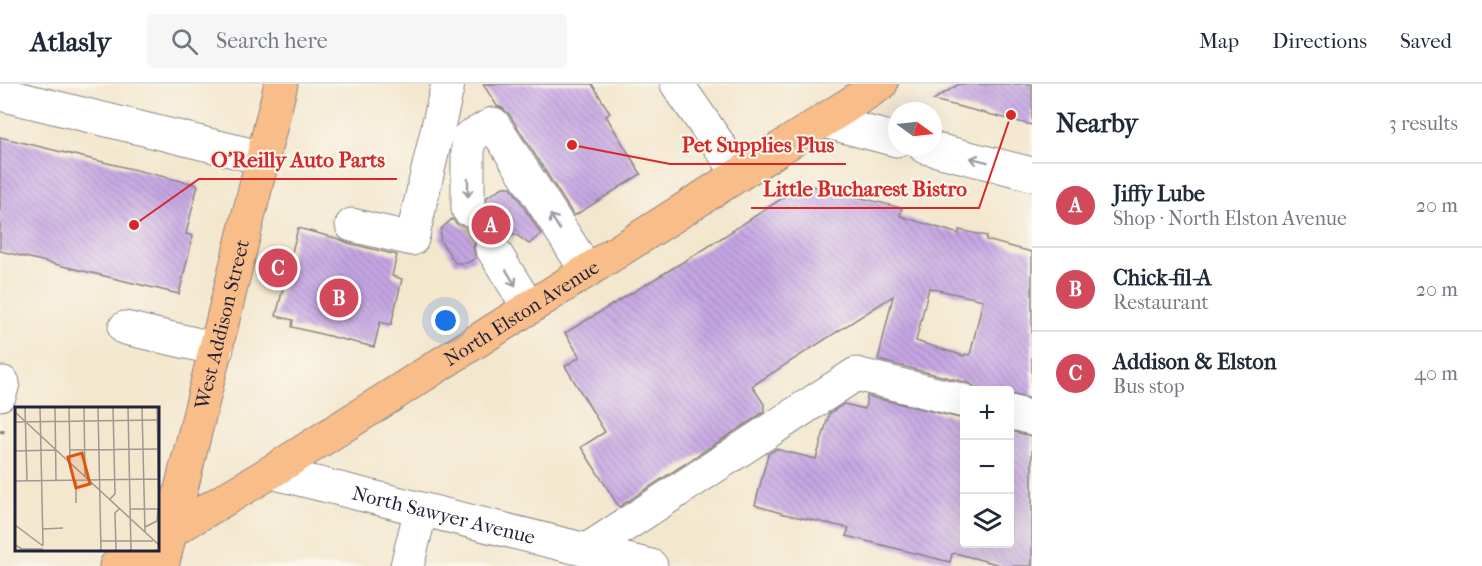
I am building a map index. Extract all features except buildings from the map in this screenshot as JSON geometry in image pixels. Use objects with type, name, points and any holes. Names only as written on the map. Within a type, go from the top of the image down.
[{"type":"main road","name":"West Addison Street","points":[[162,566],[164,534],[217,349],[281,84]]},
{"type":"main road","name":"North Elston Avenue","points":[[164,534],[271,472],[881,84]]},
{"type":"main road","points":[[116,566],[138,551]]},
{"type":"street","points":[[352,225],[412,239],[448,84]]},
{"type":"street","points":[[677,84],[739,174]]},
{"type":"street","points":[[0,94],[263,158]]},
{"type":"street","points":[[824,121],[888,138]]},
{"type":"street","points":[[468,209],[468,138],[493,124],[587,271]]},
{"type":"street","points":[[942,151],[1032,174]]},
{"type":"street","points":[[492,248],[529,308]]},
{"type":"street","points":[[125,328],[217,349]]},
{"type":"street","points":[[586,550],[856,374],[960,400]]},
{"type":"street","points":[[1014,413],[1032,418]]},
{"type":"street","name":"North Sawyer Avenue","points":[[271,472],[651,566]]},
{"type":"street","points":[[407,566],[421,509]]},
{"type":"path","points":[[0,430],[7,432]]},
{"type":"tunnel","points":[[468,209],[492,248]]},
{"type":"place","name":"Little Bucharest Bistro","points":[[1011,115]]},
{"type":"place","name":"Pet Supplies Plus","points":[[572,145]]},
{"type":"place","name":"O'Reilly Auto Parts","points":[[134,225]]},
{"type":"place","name":"Jiffy Lube","points":[[491,225]]},
{"type":"place","name":"Addison & Elston","points":[[278,268]]},
{"type":"place","name":"Chick-fil-A","points":[[339,298]]}]
